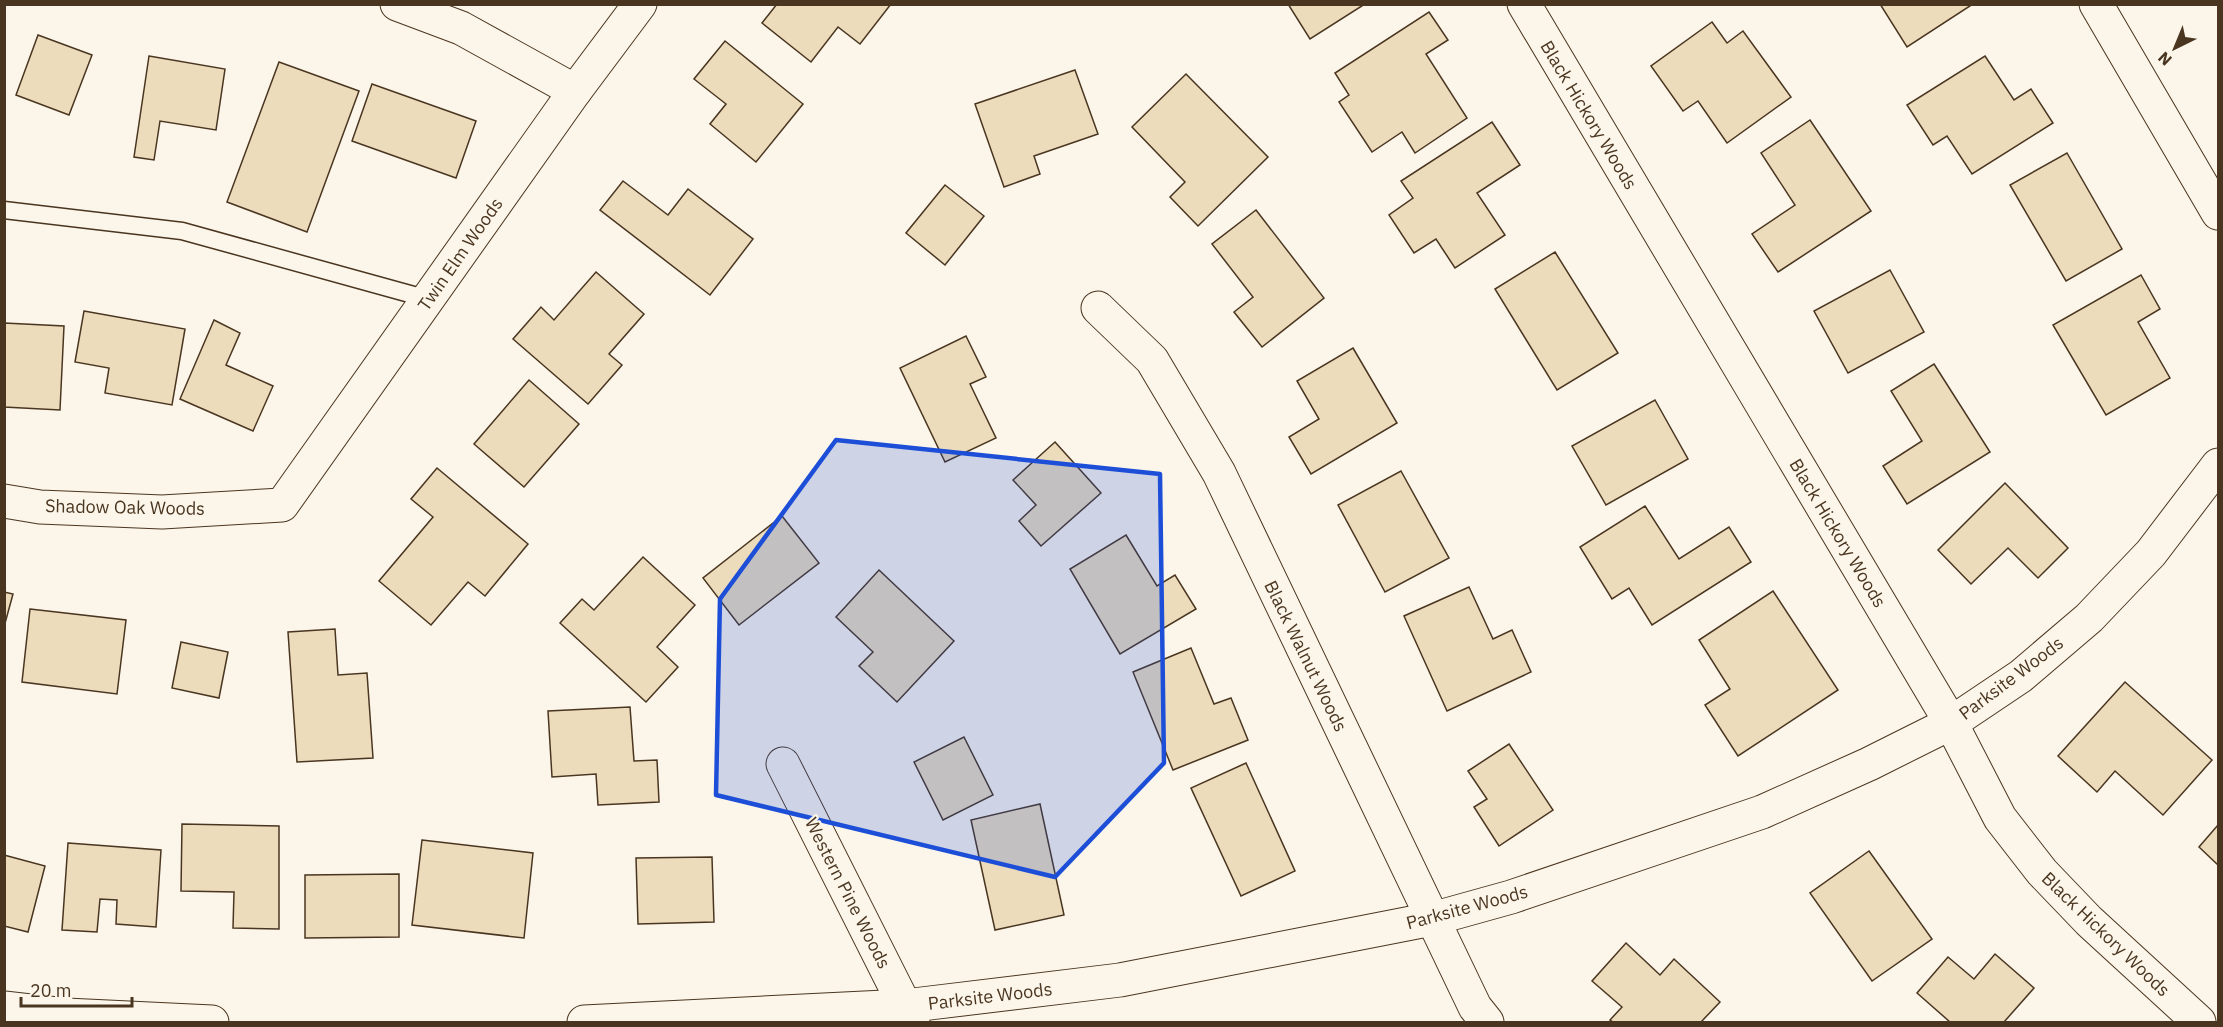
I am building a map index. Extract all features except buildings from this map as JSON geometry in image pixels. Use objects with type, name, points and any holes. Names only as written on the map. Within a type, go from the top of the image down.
[{"type":"street","points":[[397,4],[461,28],[575,91]]},
{"type":"street","name":"Twin Elm Woods","points":[[282,505],[575,91],[640,4]]},
{"type":"street","name":"Black Hickory Woods","points":[[1524,4],[1951,723],[2000,818],[2042,872],[2089,921],[2199,1023]]},
{"type":"street","points":[[2096,4],[2218,213]]},
{"type":"street","name":"Black Walnut Woods","points":[[1098,308],[1152,360],[1219,473],[1432,919],[1475,1007],[1487,1023]]},
{"type":"street","name":"Parksite Woods","points":[[584,1023],[909,1014],[1120,980],[1432,919],[1511,897],[1762,812],[1869,764],[1951,723],[2021,676],[2089,618],[2151,553],[2218,465]]},
{"type":"street","name":"Shadow Oak Woods","points":[[4,501],[40,507],[162,512],[282,505]]},
{"type":"street","name":"Western Pine Woods","points":[[783,764],[909,1014]]},
{"type":"street","points":[[4,1008],[66,1015],[212,1023]]},
{"type":"lane","points":[[4,210],[182,231],[428,299]]},
{"type":"highlighted area","points":[[836,440],[1160,474],[1164,763],[1055,877],[716,795],[720,599]]}]
